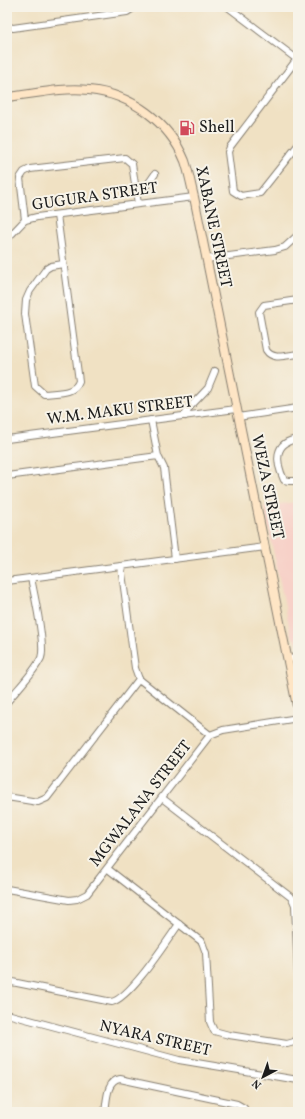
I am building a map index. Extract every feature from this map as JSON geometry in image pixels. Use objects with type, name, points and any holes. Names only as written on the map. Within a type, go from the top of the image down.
[{"type":"street","points":[[7,26],[13,28],[127,12],[135,7]]},
{"type":"street","points":[[228,7],[297,60],[230,147],[228,152],[233,191],[241,196],[260,193],[298,145]]},
{"type":"street","name":"XABANE STREET","points":[[7,97],[74,89],[90,90],[130,101],[147,112],[169,134],[184,161],[194,197],[236,409]]},
{"type":"street","points":[[25,220],[20,178],[24,172],[30,169],[124,158],[132,164],[138,204]]},
{"type":"street","points":[[136,195],[155,174]]},
{"type":"street","name":"GUGURA STREET","points":[[7,239],[25,220],[194,197]]},
{"type":"street","points":[[57,215],[79,381],[77,386],[71,391],[44,394],[35,386],[25,304],[30,290],[44,271],[51,266],[63,264]]},
{"type":"street","points":[[206,258],[274,250],[285,246],[298,235]]},
{"type":"street","points":[[298,300],[264,305],[259,312],[268,354],[277,357],[298,354]]},
{"type":"street","points":[[185,416],[188,409],[208,388],[215,371]]},
{"type":"street","points":[[238,417],[298,408]]},
{"type":"street","name":"W.M. MAKU STREET","points":[[7,439],[236,409]]},
{"type":"street","name":"WEZA STREET","points":[[236,409],[298,711]]},
{"type":"street","points":[[151,420],[158,456],[164,470],[175,559]]},
{"type":"street","points":[[298,438],[284,443],[279,447],[278,454],[284,480],[298,481]]},
{"type":"street","points":[[7,476],[158,456]]},
{"type":"street","points":[[7,581],[265,547]]},
{"type":"street","points":[[121,566],[135,668],[138,679],[210,735]]},
{"type":"street","points":[[7,702],[42,656],[40,630],[31,578]]},
{"type":"street","points":[[288,659],[298,658]]},
{"type":"street","points":[[7,797],[38,802],[47,798],[138,679]]},
{"type":"street","name":"MGWALANA STREET","points":[[7,889],[73,900],[88,894],[210,735],[223,730],[298,718]]},
{"type":"street","points":[[162,798],[292,898],[295,906],[298,975]]},
{"type":"street","points":[[108,869],[196,936],[205,948],[210,1022],[214,1031],[229,1035],[287,1044],[294,1042],[298,1038]]},
{"type":"street","points":[[7,981],[112,1002],[117,1001],[135,983],[179,924]]},
{"type":"street","name":"NYARA STREET","points":[[7,1014],[179,1060],[298,1080]]},
{"type":"street","points":[[104,1112],[109,1087],[114,1081],[120,1079],[236,1104],[244,1108],[246,1112]]},
{"type":"shaded area","points":[[298,502],[298,644],[291,635],[264,506]]},
{"type":"place","name":"Shell","points":[[187,128]]}]
